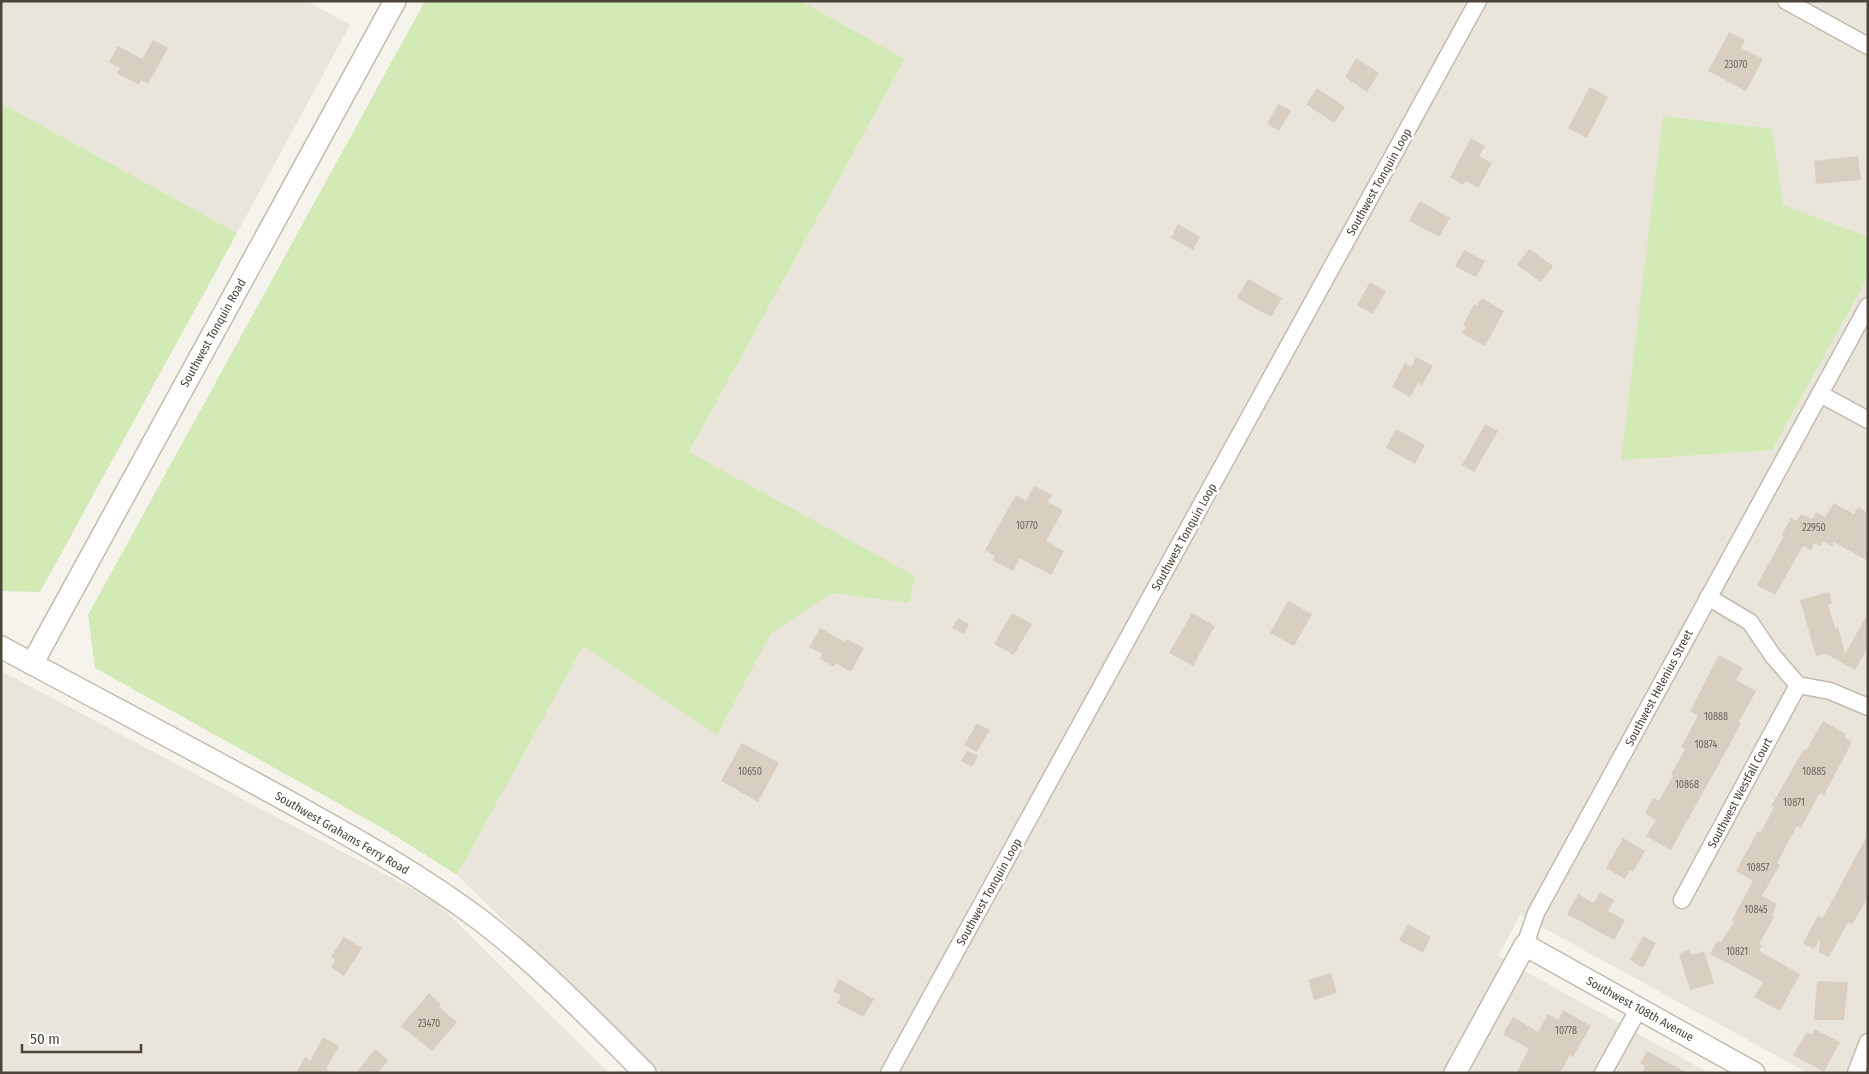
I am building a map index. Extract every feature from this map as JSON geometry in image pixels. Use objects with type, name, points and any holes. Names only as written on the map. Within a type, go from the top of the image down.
[{"type":"street","name":"Southwest Tonquin Road","points":[[32,664],[395,1]]},
{"type":"street","name":"Southwest Tonquin Loop","points":[[889,1073],[1478,1]]},
{"type":"street","points":[[1786,1],[1868,46]]},
{"type":"street","name":"Southwest Helenius Street","points":[[1455,1073],[1525,945],[1536,913],[1868,306]]},
{"type":"street","points":[[1820,394],[1868,420]]},
{"type":"street","points":[[1708,597],[1750,622],[1773,656],[1798,685],[1830,691],[1868,707]]},
{"type":"street","name":"Southwest Grahams Ferry Road","points":[[1,647],[266,789],[362,843],[421,879],[480,919],[535,966],[645,1073]]},
{"type":"street","name":"Southwest Westfall Court","points":[[1682,900],[1798,685]]},
{"type":"street","name":"Southwest 108th Avenue","points":[[1525,945],[1754,1073]]},
{"type":"street","points":[[1603,1073],[1639,1008]]},
{"type":"street","points":[[1856,1073],[1868,1042]]},
{"type":"shaded area","points":[[1,1],[307,1],[350,25],[237,233],[1,103]]},
{"type":"shaded area","points":[[801,1],[1868,1],[1868,1073],[1808,1073],[1520,915],[1498,956],[1709,1073],[661,1073],[457,875],[905,59]]},
{"type":"shaded area","points":[[1,671],[435,901],[609,1073],[1,1073]]},
{"type":"green space","points":[[425,1],[801,1],[905,59],[689,452],[915,576],[909,603],[832,593],[771,633],[717,735],[583,646],[457,875],[386,830],[95,668],[88,615]]},
{"type":"green space","points":[[1,103],[237,233],[40,592],[1,591]]},
{"type":"green space","points":[[1663,116],[1772,129],[1783,205],[1868,237],[1868,276],[1772,450],[1621,460]]},
{"type":"building","points":[[1729,32],[1745,40],[1741,48],[1763,59],[1746,91],[1708,71]]},
{"type":"building","points":[[153,40],[168,48],[148,84],[141,80],[139,85],[117,73],[120,68],[109,62],[118,46],[142,59]]},
{"type":"building","points":[[1356,58],[1379,73],[1367,92],[1345,77]]},
{"type":"building","points":[[1590,87],[1608,97],[1587,138],[1568,128]]},
{"type":"building","points":[[1317,88],[1345,107],[1334,123],[1306,104]]},
{"type":"building","points":[[1278,104],[1291,111],[1279,131],[1267,124]]},
{"type":"building","points":[[1471,138],[1485,146],[1479,156],[1492,163],[1478,188],[1466,181],[1463,185],[1450,177]]},
{"type":"building","points":[[1858,156],[1861,180],[1816,184],[1814,161]]},
{"type":"building","points":[[1420,201],[1450,218],[1439,237],[1409,221]]},
{"type":"building","points":[[1178,224],[1200,237],[1193,250],[1171,238]]},
{"type":"building","points":[[1529,249],[1553,266],[1541,282],[1517,265]]},
{"type":"building","points":[[1464,250],[1485,261],[1476,277],[1455,266]]},
{"type":"building","points":[[1248,279],[1282,298],[1271,317],[1237,298]]},
{"type":"building","points":[[1370,282],[1386,291],[1373,314],[1357,305]]},
{"type":"building","points":[[1482,298],[1504,311],[1485,346],[1462,333],[1466,327],[1463,325],[1474,304],[1477,306]]},
{"type":"building","points":[[1416,357],[1433,366],[1422,385],[1418,383],[1410,397],[1392,387],[1405,363],[1411,367]]},
{"type":"building","points":[[1485,424],[1498,431],[1474,472],[1462,465]]},
{"type":"building","points":[[1396,429],[1425,445],[1415,464],[1386,448]]},
{"type":"building","points":[[1034,486],[1052,495],[1048,502],[1063,510],[1046,541],[1064,551],[1051,575],[1020,558],[1013,571],[992,560],[995,556],[985,550],[1016,495],[1026,501]]},
{"type":"building","points":[[1834,503],[1854,514],[1858,507],[1868,513],[1868,561],[1834,542],[1832,546],[1823,541],[1820,546],[1814,543],[1811,550],[1803,546],[1775,595],[1757,585],[1784,536],[1782,534],[1791,518],[1797,521],[1801,514],[1812,519],[1816,512],[1825,517]]},
{"type":"building","points":[[1829,592],[1832,603],[1828,605],[1835,628],[1838,627],[1845,654],[1868,613],[1868,647],[1855,670],[1826,654],[1816,656],[1800,600]]},
{"type":"building","points":[[1288,601],[1312,614],[1294,646],[1270,633]]},
{"type":"building","points":[[1012,613],[1032,624],[1014,655],[994,644]]},
{"type":"building","points":[[1192,613],[1215,626],[1193,666],[1169,653]]},
{"type":"building","points":[[958,618],[969,624],[964,634],[952,628]]},
{"type":"building","points":[[820,628],[845,642],[847,639],[864,648],[851,672],[836,663],[834,667],[820,659],[822,654],[809,647]]},
{"type":"building","points":[[1719,655],[1743,668],[1736,680],[1756,691],[1739,722],[1741,723],[1730,744],[1671,850],[1646,836],[1656,820],[1645,813],[1653,798],[1659,801],[1673,776],[1671,774],[1685,749],[1681,747],[1698,716],[1690,711]]},
{"type":"building","points":[[1823,721],[1846,734],[1844,737],[1852,742],[1824,795],[1820,793],[1801,828],[1797,826],[1777,863],[1780,865],[1762,896],[1777,904],[1772,916],[1774,917],[1759,944],[1762,946],[1759,951],[1800,974],[1780,1011],[1754,997],[1763,982],[1710,954],[1718,940],[1721,942],[1734,922],[1732,920],[1753,881],[1736,871],[1758,831],[1761,832],[1774,807],[1771,806],[1804,749],[1806,751]]},
{"type":"building","points":[[977,723],[990,730],[977,752],[964,745]]},
{"type":"building","points":[[742,743],[779,763],[758,802],[721,781]]},
{"type":"building","points":[[967,750],[978,756],[972,767],[961,761]]},
{"type":"building","points":[[1868,834],[1868,897],[1852,925],[1848,922],[1829,957],[1819,952],[1820,939],[1814,949],[1803,943],[1818,916],[1823,918]]},
{"type":"building","points":[[1623,838],[1645,851],[1633,872],[1630,870],[1625,879],[1606,868]]},
{"type":"building","points":[[1600,892],[1614,900],[1608,911],[1625,920],[1614,940],[1567,914],[1578,894],[1594,903]]},
{"type":"building","points":[[1408,924],[1431,937],[1423,953],[1399,940]]},
{"type":"building","points":[[1643,936],[1656,943],[1643,968],[1630,960]]},
{"type":"building","points":[[344,937],[362,948],[344,976],[331,967],[335,960],[331,957]]},
{"type":"building","points":[[1689,950],[1691,955],[1704,951],[1714,983],[1690,990],[1679,954]]},
{"type":"building","points":[[1331,973],[1337,993],[1314,1000],[1308,980]]},
{"type":"building","points":[[839,979],[874,999],[863,1017],[837,1003],[841,995],[833,991]]},
{"type":"building","points":[[1817,981],[1848,982],[1844,1020],[1814,1020]]},
{"type":"building","points":[[429,993],[441,1004],[439,1007],[457,1022],[432,1051],[401,1026]]},
{"type":"building","points":[[1563,1010],[1591,1026],[1573,1057],[1570,1055],[1560,1073],[1516,1073],[1529,1049],[1503,1034],[1513,1017],[1538,1032],[1548,1014],[1558,1020]]},
{"type":"building","points":[[1814,1029],[1840,1042],[1824,1072],[1793,1055],[1807,1032],[1813,1035]]},
{"type":"building","points":[[323,1037],[339,1046],[326,1069],[332,1073],[296,1073],[305,1057],[310,1061]]},
{"type":"building","points":[[375,1049],[388,1060],[378,1073],[356,1073]]},
{"type":"building","points":[[1647,1051],[1687,1073],[1642,1073],[1645,1066],[1640,1063]]}]
